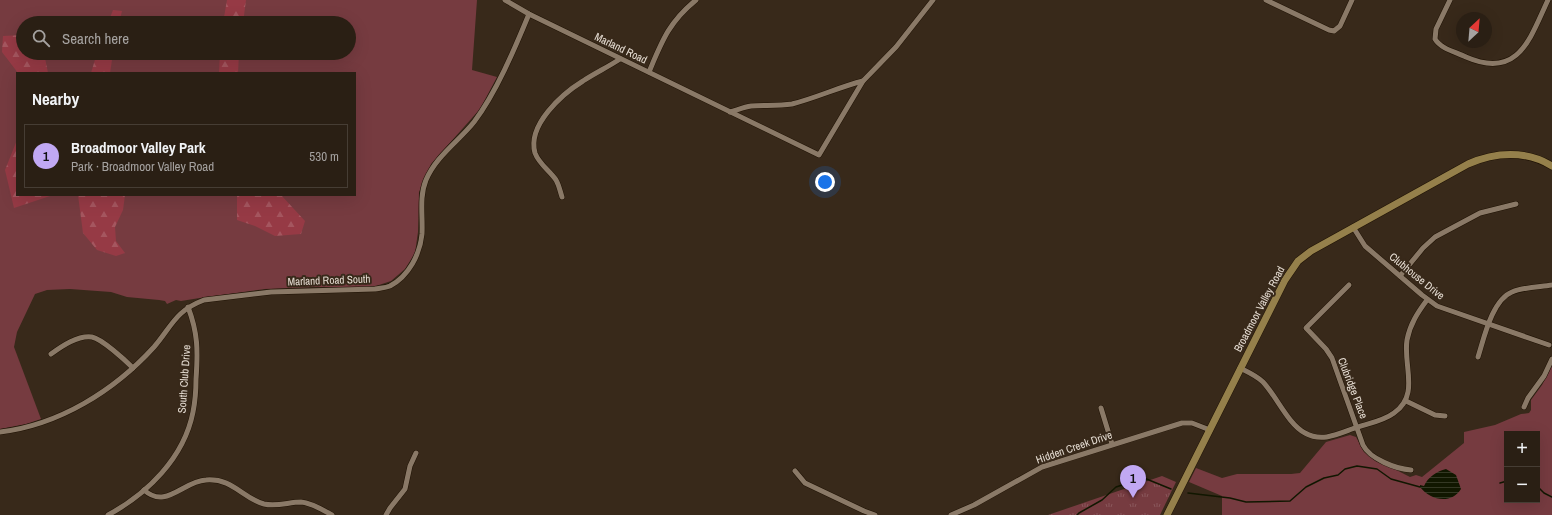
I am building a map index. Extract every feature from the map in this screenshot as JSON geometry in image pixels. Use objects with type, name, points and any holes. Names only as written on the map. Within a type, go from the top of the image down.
[{"type":"street","name":"Marland Road","points":[[505,0],[529,14],[818,155],[863,81],[896,47],[933,0]]},
{"type":"street","points":[[649,72],[669,28],[681,13],[696,0]]},
{"type":"street","points":[[1266,0],[1334,31],[1340,26],[1352,0]]},
{"type":"street","points":[[1450,0],[1436,29],[1435,38],[1443,47],[1487,64],[1508,60],[1520,53],[1527,43],[1548,0]]},
{"type":"street","name":"Marland Road South","points":[[0,432],[37,424],[88,402],[117,382],[133,368],[154,346],[180,313],[188,307],[204,300],[270,292],[375,289],[390,286],[405,274],[414,261],[420,245],[422,196],[426,180],[434,165],[474,122],[487,103],[529,14]]},
{"type":"street","points":[[562,197],[556,180],[538,160],[535,153],[534,139],[539,125],[553,106],[562,97],[583,81],[620,58]]},
{"type":"street","points":[[730,112],[749,106],[801,102],[822,96],[846,85],[863,81]]},
{"type":"street","name":"Broadmoor Valley Road","points":[[1167,515],[1285,280],[1298,261],[1324,243],[1468,164],[1480,159],[1494,155],[1522,155],[1546,162],[1552,166]]},
{"type":"street","points":[[1400,276],[1423,248],[1435,238],[1480,213],[1516,204]]},
{"type":"street","name":"Clubhouse Drive","points":[[1353,227],[1365,246],[1427,300],[1442,308],[1549,345]]},
{"type":"street","name":"Clubridge Place","points":[[1349,285],[1306,328],[1326,349],[1332,358],[1363,445],[1370,454],[1400,469],[1411,470]]},
{"type":"street","points":[[1478,357],[1496,307],[1508,294],[1517,290],[1552,285]]},
{"type":"street","points":[[1240,368],[1253,374],[1262,382],[1295,425],[1308,435],[1325,438],[1393,414],[1406,401],[1409,387],[1406,354],[1407,339],[1412,324],[1427,300]]},
{"type":"street","name":"South Club Drive","points":[[108,515],[144,490],[169,464],[185,437],[193,412],[197,367],[197,340],[195,324],[188,307]]},
{"type":"street","points":[[51,354],[63,345],[76,340],[92,337],[101,342],[133,368]]},
{"type":"street","points":[[1524,407],[1528,398],[1544,376],[1552,359]]},
{"type":"street","points":[[1406,401],[1435,415],[1445,416]]},
{"type":"street","points":[[1101,408],[1112,444]]},
{"type":"street","name":"Hidden Creek Drive","points":[[952,515],[974,505],[1042,467],[1182,423],[1192,423],[1210,430]]},
{"type":"street","points":[[386,515],[405,489],[410,466],[416,453]]},
{"type":"street","points":[[795,472],[805,483],[875,515]]},
{"type":"street","points":[[144,490],[154,497],[161,497],[177,492],[196,481],[220,481],[235,487],[264,503],[275,505],[303,502],[332,515]]},
{"type":"green space","points":[[0,0],[477,0],[472,70],[497,77],[480,109],[431,164],[419,192],[418,232],[415,253],[405,269],[391,281],[376,286],[265,289],[181,301],[176,300],[167,304],[165,301],[127,297],[111,292],[70,289],[47,290],[35,294],[17,332],[14,347],[41,419],[26,424],[0,429]]},
{"type":"green space","points":[[227,0],[246,0],[244,16],[224,16]]},
{"type":"green space","points":[[113,10],[122,11],[121,16],[111,16]]},
{"type":"green space","points":[[16,35],[16,60],[45,60],[48,72],[17,72],[2,52],[3,36]]},
{"type":"green space","points":[[95,60],[112,60],[110,72],[91,72]]},
{"type":"green space","points":[[220,60],[239,60],[238,72],[219,72]]},
{"type":"green space","points":[[16,142],[16,196],[50,196],[14,208],[5,170]]},
{"type":"green space","points":[[78,196],[125,196],[123,210],[115,227],[116,241],[125,253],[116,256],[97,250],[83,233]]},
{"type":"green space","points":[[237,196],[282,196],[305,221],[301,234],[275,236],[255,226],[237,220]]},
{"type":"green space","points":[[1552,366],[1552,515],[1222,515],[1222,496],[1189,482],[1196,468],[1222,478],[1237,474],[1300,473],[1326,442],[1350,435],[1356,437],[1364,452],[1369,456],[1410,477],[1416,475],[1422,477],[1464,443],[1464,432],[1495,425],[1521,414],[1529,413],[1531,410],[1531,400],[1542,385]]},
{"type":"green space","points":[[1162,476],[1176,482],[1160,515],[1048,515]]},
{"type":"shaded area","points":[[1446,469],[1456,475],[1461,489],[1457,494],[1446,499],[1440,499],[1429,495],[1420,487],[1420,485],[1424,486],[1433,475]]},
{"type":"waterway","points":[[1188,493],[1230,498],[1246,502],[1290,501],[1306,487],[1324,478],[1338,475],[1345,469],[1357,466],[1377,469],[1391,479],[1420,487]]},
{"type":"waterway","points":[[1077,515],[1102,500],[1116,487],[1144,478],[1171,489]]},
{"type":"waterway","points":[[1500,483],[1504,482]]},
{"type":"waterway","points":[[1540,489],[1552,497]]},
{"type":"place","name":"Broadmoor Valley Park","points":[[1133,498]]}]
